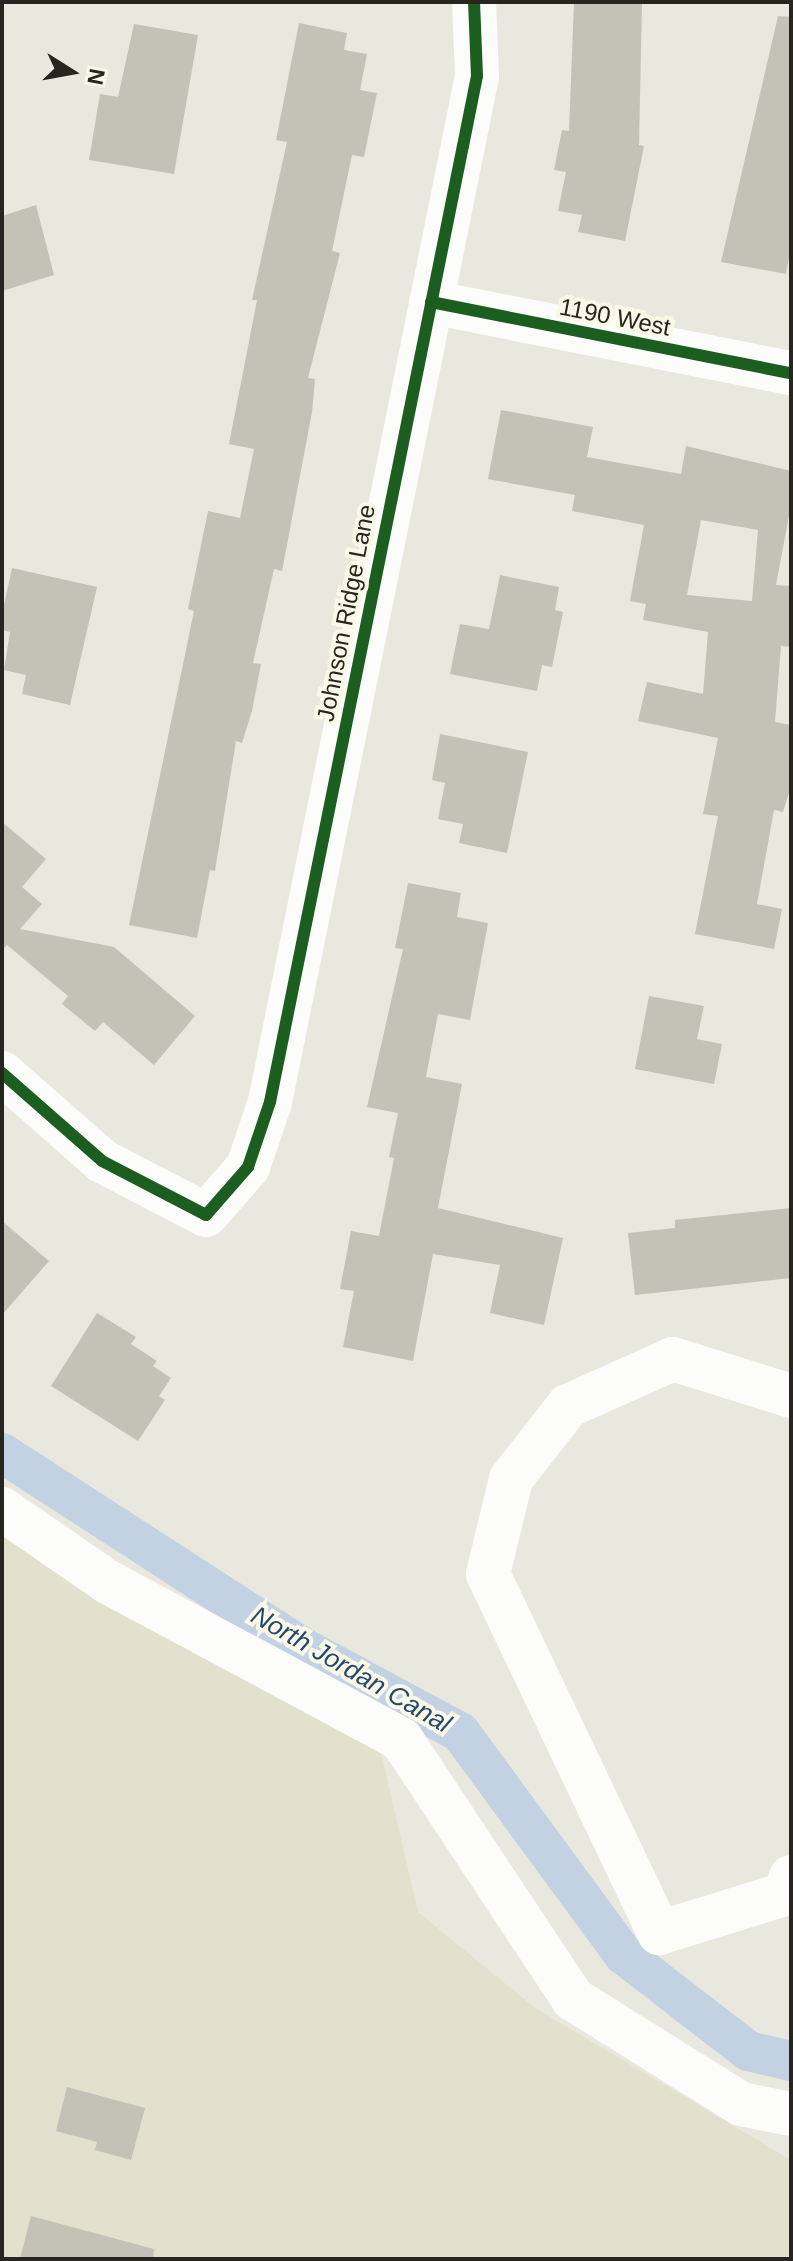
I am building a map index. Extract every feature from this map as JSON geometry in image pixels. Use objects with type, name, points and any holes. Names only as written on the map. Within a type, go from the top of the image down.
[{"type":"street","name":"Johnson Ridge Lane","points":[[2,1073],[102,1161],[206,1215],[248,1167],[270,1102],[477,76],[474,2]]},
{"type":"street","name":"1190 West","points":[[431,302],[791,373]]},
{"type":"street","points":[[791,1396],[673,1359],[568,1406],[511,1479],[488,1574],[659,1933],[785,1894],[791,1877]]},
{"type":"street","points":[[2,1509],[108,1582],[401,1739],[573,1999],[741,2104],[791,2114]]},
{"type":"shaded area","points":[[2,1532],[380,1749],[418,1912],[535,2008],[791,2160],[791,2259],[2,2259]]},
{"type":"building","points":[[574,2],[642,2],[639,145],[644,146],[625,241],[578,232],[582,215],[558,211],[566,172],[554,170],[562,130],[569,131]]},
{"type":"building","points":[[778,16],[791,17],[791,247],[786,274],[721,262]]},
{"type":"building","points":[[299,23],[347,33],[344,50],[367,54],[360,90],[377,93],[364,157],[352,155],[332,251],[340,253],[308,378],[315,379],[312,412],[282,571],[274,569],[253,663],[261,664],[252,711],[242,743],[236,741],[215,871],[210,870],[197,938],[129,925],[194,611],[188,609],[208,511],[240,518],[254,449],[229,444],[257,300],[252,300],[287,142],[276,140]]},
{"type":"building","points":[[134,24],[198,35],[174,174],[89,160],[100,94],[118,97]]},
{"type":"building","points":[[36,205],[54,275],[2,291],[2,216]]},
{"type":"building","points":[[501,410],[593,427],[587,457],[681,474],[686,446],[791,471],[791,505],[776,585],[791,586],[791,647],[781,646],[775,722],[791,725],[791,786],[783,812],[774,810],[757,904],[782,909],[774,949],[695,934],[718,816],[703,814],[718,738],[638,721],[647,682],[703,694],[708,632],[643,620],[646,604],[630,601],[644,525],[572,511],[575,495],[488,479]],"holes":[[[701,520],[758,530],[752,601],[687,595]]]},
{"type":"building","points":[[12,568],[97,587],[70,705],[22,694],[26,675],[4,670],[10,632],[2,630],[2,614]]},
{"type":"building","points":[[500,575],[559,587],[555,610],[563,612],[552,667],[542,665],[537,691],[450,674],[460,624],[489,629]]},
{"type":"building","points":[[440,734],[528,752],[507,853],[459,843],[463,824],[438,819],[445,783],[432,780]]},
{"type":"building","points":[[2,822],[46,859],[22,887],[42,904],[20,929],[114,947],[195,1016],[154,1065],[103,1022],[95,1031],[62,1004],[68,996],[7,945],[2,950]]},
{"type":"building","points":[[408,883],[461,893],[457,917],[488,923],[470,1020],[438,1014],[426,1077],[462,1084],[438,1208],[563,1238],[544,1325],[490,1313],[500,1265],[433,1254],[413,1361],[343,1347],[354,1291],[340,1289],[351,1231],[379,1236],[394,1158],[389,1157],[398,1113],[367,1107],[403,949],[395,948]]},
{"type":"building","points":[[649,996],[704,1006],[697,1039],[722,1044],[714,1084],[635,1069]]},
{"type":"building","points":[[791,1208],[791,1278],[635,1295],[628,1233],[675,1228],[675,1220]]},
{"type":"building","points":[[2,1221],[49,1261],[2,1315]]},
{"type":"building","points":[[97,1313],[136,1337],[131,1344],[157,1361],[153,1366],[171,1378],[159,1396],[165,1400],[138,1441],[51,1386]]},
{"type":"building","points":[[67,2087],[145,2108],[131,2160],[95,2150],[97,2142],[56,2131]]},
{"type":"building","points":[[31,2216],[154,2249],[153,2259],[20,2259]]},
{"type":"waterway","name":"North Jordan Canal","points":[[2,1453],[300,1646],[460,1732],[624,1955],[748,2051],[791,2061]]},
{"type":"cycle path","points":[[2,1073],[102,1161],[206,1215],[248,1167],[270,1102],[477,76],[474,2]]},
{"type":"cycle path","points":[[431,302],[791,373]]}]
